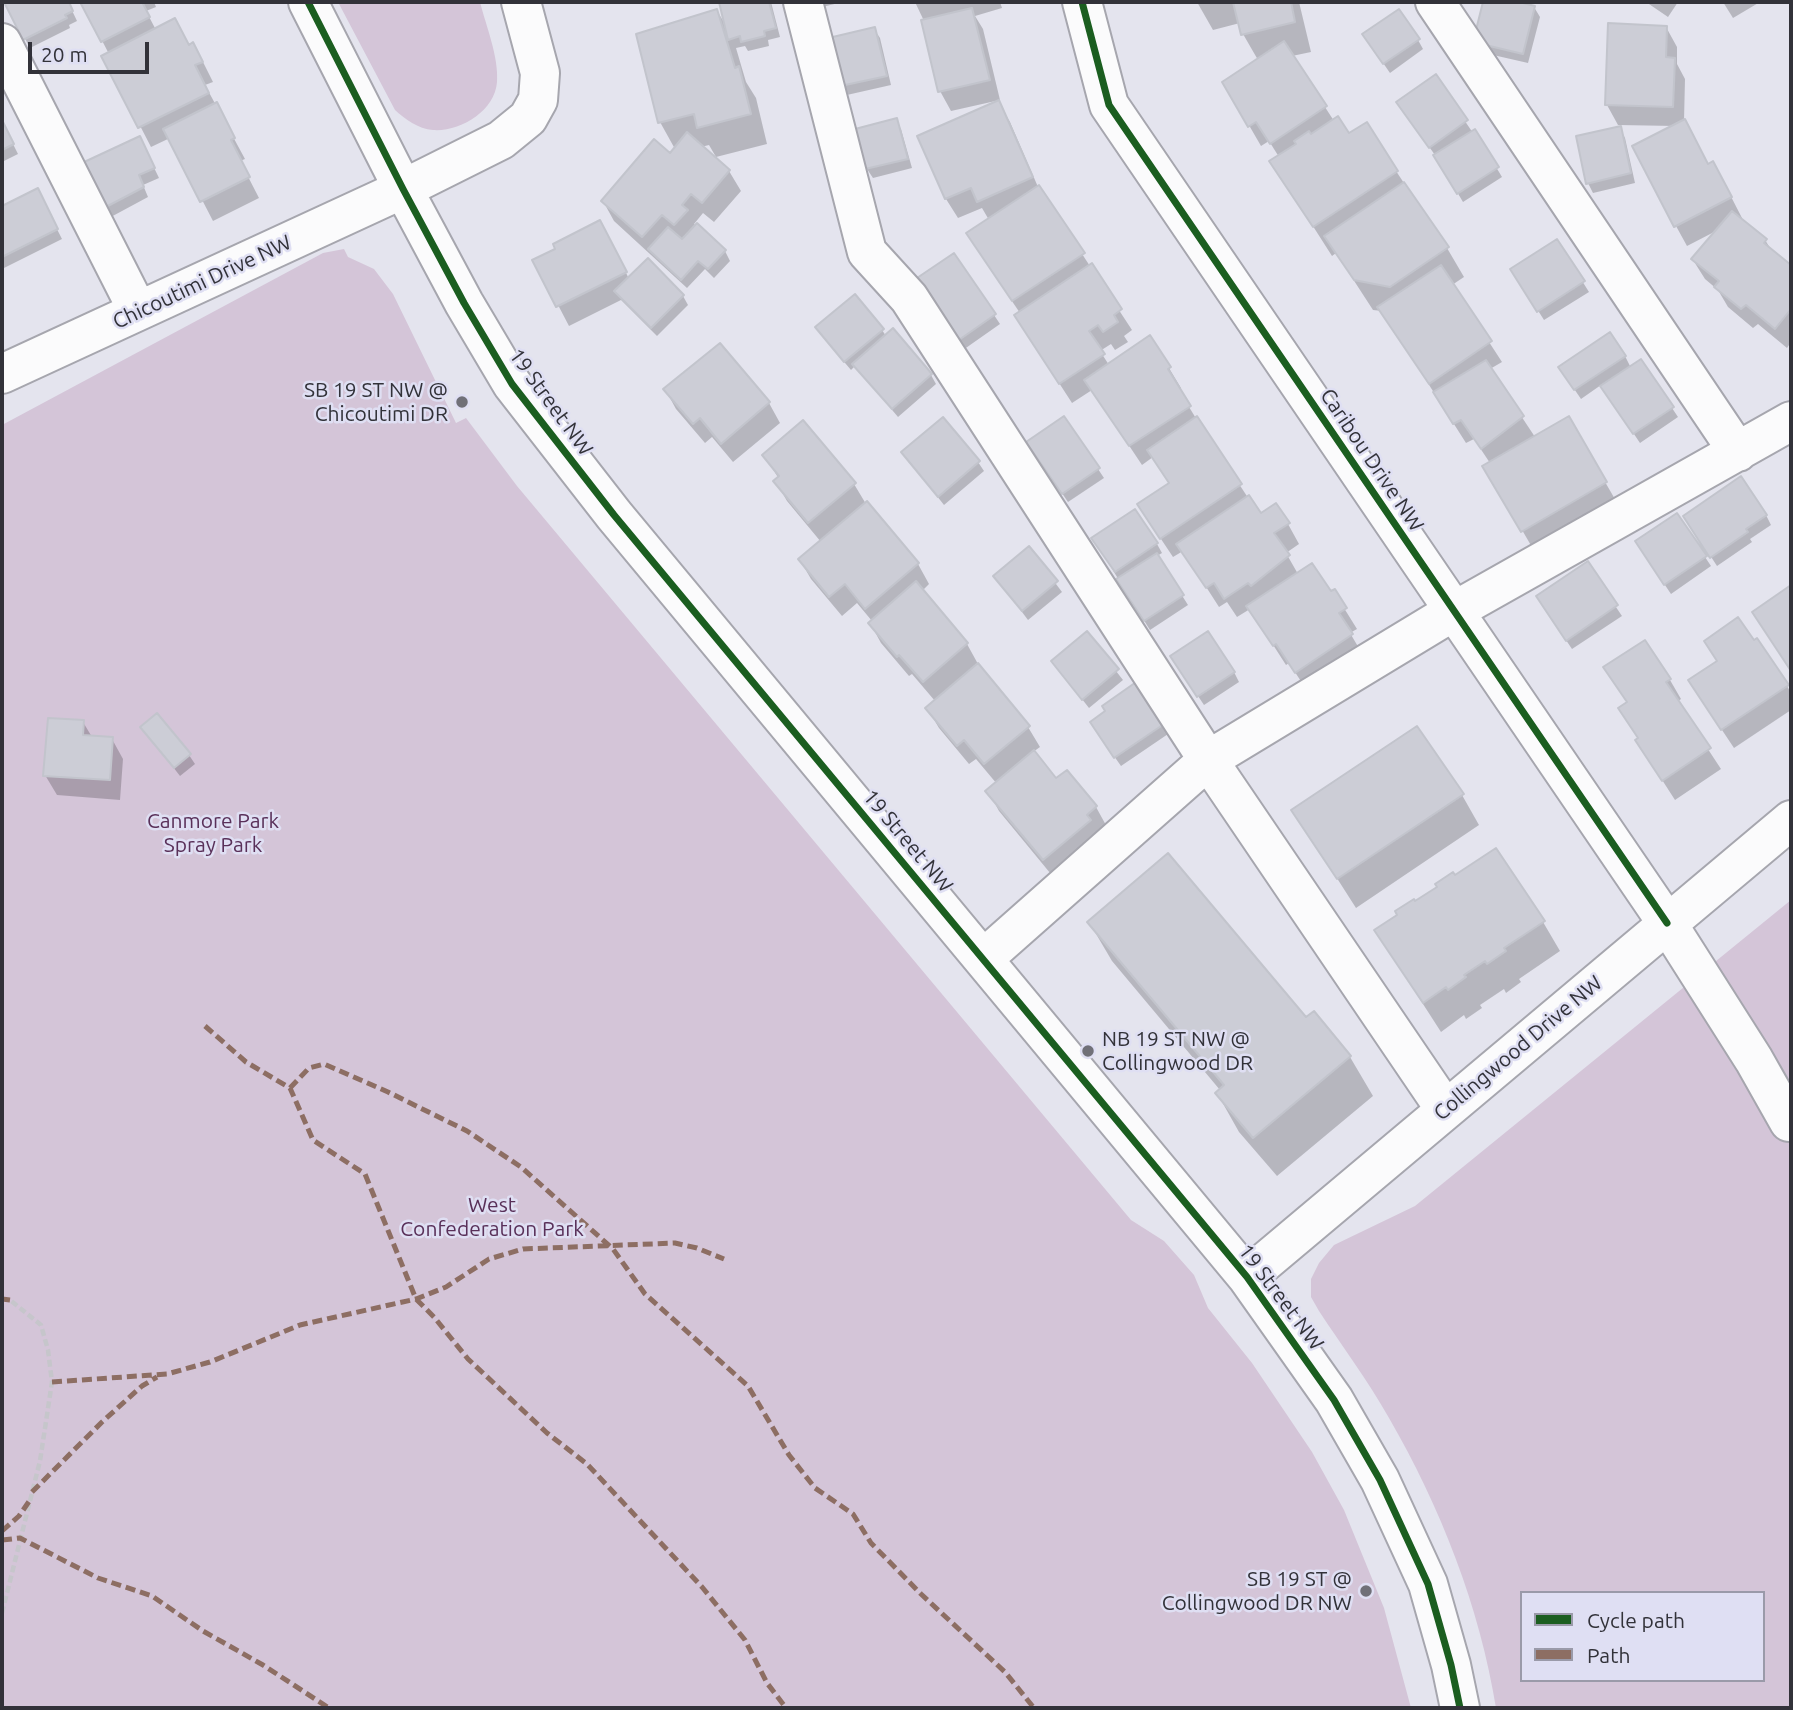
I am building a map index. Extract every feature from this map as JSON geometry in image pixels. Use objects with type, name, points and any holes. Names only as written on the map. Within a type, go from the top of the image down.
[{"type":"street","name":"19 Street NW","points":[[308,2],[403,189],[464,303],[512,384],[614,514],[1247,1277],[1334,1399],[1380,1480],[1428,1584],[1460,1708]]},
{"type":"street","name":"Chicoutimi Drive NW","points":[[2,374],[501,141],[528,118],[538,100],[540,73],[521,2]]},
{"type":"street","points":[[803,2],[867,252],[909,298],[1208,760],[1445,1109]]},
{"type":"street","name":"Caribou Drive NW","points":[[1082,2],[1109,105],[1667,923],[1754,1060],[1789,1122]]},
{"type":"street","points":[[1440,3],[1738,452]]},
{"type":"street","points":[[2,43],[138,312]]},
{"type":"street","points":[[983,959],[1208,760],[1454,611],[1791,421]]},
{"type":"street","name":"Collingwood Drive NW","points":[[1247,1277],[1791,820]]},
{"type":"path","points":[[2,1614],[40,1461],[52,1381],[41,1325],[10,1300]]},
{"type":"green space","points":[[338,2],[480,2],[497,72],[495,92],[490,102],[474,118],[443,130],[427,129],[407,120],[395,110]]},
{"type":"green space","name":"West Confederation Park","points":[[344,249],[348,257],[374,269],[393,294],[456,423],[466,418],[517,486],[1131,1220],[1164,1241],[1194,1275],[1208,1308],[1252,1363],[1312,1452],[1344,1510],[1384,1608],[1411,1708],[2,1708],[2,425],[323,253]]},
{"type":"green space","points":[[1791,900],[1791,1708],[1496,1708],[1480,1632],[1469,1595],[1425,1486],[1389,1418],[1311,1297],[1311,1279],[1319,1263],[1334,1245],[1415,1206]]},
{"type":"building","points":[[4,2],[69,2],[73,11],[65,15],[67,18],[23,40]]},
{"type":"building","points":[[80,2],[142,2],[150,17],[101,42]]},
{"type":"building","points":[[719,2],[769,2],[776,28],[764,31],[765,36],[741,42],[740,36],[728,40]]},
{"type":"building","points":[[1233,2],[1291,2],[1295,22],[1241,35]]},
{"type":"building","points":[[1483,2],[1519,2],[1535,6],[1523,54],[1473,42]]},
{"type":"building","points":[[972,8],[990,80],[938,92],[921,20]]},
{"type":"building","points":[[717,9],[735,68],[739,66],[751,114],[697,128],[694,114],[658,123],[636,34]]},
{"type":"building","points":[[1399,9],[1420,39],[1383,64],[1362,34]]},
{"type":"building","points":[[175,18],[189,45],[193,42],[203,62],[195,65],[209,93],[138,128],[101,56]]},
{"type":"building","points":[[1608,23],[1667,26],[1666,57],[1675,58],[1673,107],[1605,105]]},
{"type":"building","points":[[875,27],[887,76],[831,88],[820,40]]},
{"type":"building","points":[[1284,41],[1327,106],[1270,144],[1256,122],[1248,127],[1222,82]]},
{"type":"building","points":[[1436,74],[1468,120],[1429,148],[1396,102]]},
{"type":"building","points":[[999,100],[1033,177],[977,202],[971,188],[945,199],[917,136]]},
{"type":"building","points":[[217,102],[235,138],[231,140],[250,177],[200,202],[163,129]]},
{"type":"building","points":[[1338,116],[1349,133],[1367,122],[1398,171],[1313,227],[1269,161],[1296,144],[1294,141],[1309,131],[1311,134]]},
{"type":"building","points":[[897,118],[908,159],[865,169],[855,129]]},
{"type":"building","points":[[1685,119],[1708,164],[1713,161],[1732,197],[1674,227],[1632,146]]},
{"type":"building","points":[[2,120],[14,144],[2,150]]},
{"type":"building","points":[[1621,126],[1631,173],[1586,184],[1576,136]]},
{"type":"building","points":[[1475,129],[1499,167],[1457,194],[1433,155]]},
{"type":"building","points":[[687,132],[730,170],[702,203],[691,194],[682,205],[688,210],[674,225],[662,215],[642,237],[601,201],[654,139],[670,153]]},
{"type":"building","points":[[140,136],[155,168],[139,175],[144,187],[102,209],[82,163]]},
{"type":"building","points":[[1404,182],[1449,247],[1390,287],[1354,280],[1324,236]]},
{"type":"building","points":[[1039,185],[1085,253],[1012,301],[966,233]]},
{"type":"building","points":[[38,188],[58,229],[2,257],[2,206]]},
{"type":"building","points":[[1732,211],[1767,239],[1764,243],[1791,265],[1791,309],[1775,329],[1746,305],[1741,309],[1714,287],[1719,281],[1691,259]]},
{"type":"building","points":[[600,220],[627,272],[556,307],[532,260],[555,249],[553,244]]},
{"type":"building","points":[[697,223],[726,250],[708,269],[698,261],[681,280],[648,249],[668,227],[682,239]]},
{"type":"building","points":[[1557,239],[1585,281],[1537,312],[1510,269]]},
{"type":"building","points":[[954,253],[996,314],[956,342],[914,280]]},
{"type":"building","points":[[648,258],[684,295],[651,328],[614,291]]},
{"type":"building","points":[[1092,263],[1122,309],[1114,315],[1118,322],[1103,332],[1098,325],[1089,331],[1105,354],[1059,384],[1014,315]]},
{"type":"building","points":[[1441,265],[1492,341],[1429,384],[1377,307]]},
{"type":"building","points":[[855,294],[884,329],[844,362],[815,327]]},
{"type":"building","points":[[893,328],[932,374],[892,409],[852,364]]},
{"type":"building","points":[[1610,332],[1626,356],[1574,390],[1558,367]]},
{"type":"building","points":[[1150,335],[1171,367],[1168,369],[1191,406],[1129,446],[1084,380]]},
{"type":"building","points":[[720,343],[770,402],[721,444],[700,418],[693,424],[663,389]]},
{"type":"building","points":[[1641,359],[1674,407],[1633,434],[1600,386]]},
{"type":"building","points":[[1486,360],[1524,416],[1481,449],[1461,420],[1453,424],[1433,392]]},
{"type":"building","points":[[1064,416],[1100,468],[1062,494],[1026,442]]},
{"type":"building","points":[[1197,416],[1242,484],[1160,539],[1137,504],[1169,483],[1147,450]]},
{"type":"building","points":[[1569,416],[1607,482],[1521,532],[1482,466]]},
{"type":"building","points":[[943,417],[980,461],[938,497],[901,452]]},
{"type":"building","points":[[803,420],[856,483],[808,523],[773,481],[779,476],[762,455]]},
{"type":"building","points":[[1741,476],[1767,515],[1746,529],[1748,532],[1710,558],[1683,516]]},
{"type":"building","points":[[1249,495],[1261,513],[1276,503],[1290,523],[1274,533],[1290,555],[1251,586],[1248,583],[1224,599],[1214,583],[1206,588],[1176,544]]},
{"type":"building","points":[[867,501],[919,563],[865,609],[845,584],[829,597],[798,559]]},
{"type":"building","points":[[1135,509],[1158,543],[1115,572],[1091,538]]},
{"type":"building","points":[[1677,513],[1707,556],[1664,585],[1635,541]]},
{"type":"building","points":[[1029,546],[1058,581],[1022,611],[993,576]]},
{"type":"building","points":[[1157,553],[1184,595],[1144,621],[1116,579]]},
{"type":"building","points":[[1588,561],[1618,605],[1566,641],[1536,596]]},
{"type":"building","points":[[1312,563],[1331,591],[1335,589],[1347,608],[1339,613],[1353,634],[1295,673],[1246,606]]},
{"type":"building","points":[[916,581],[968,643],[923,682],[868,623]]},
{"type":"building","points":[[1791,585],[1791,671],[1752,612]]},
{"type":"building","points":[[1738,617],[1754,640],[1757,638],[1789,685],[1721,730],[1688,680],[1717,661],[1704,641]]},
{"type":"building","points":[[1087,631],[1119,669],[1082,700],[1051,661]]},
{"type":"building","points":[[1208,631],[1235,672],[1197,697],[1170,656]]},
{"type":"building","points":[[1645,640],[1671,679],[1666,682],[1711,748],[1662,781],[1618,708],[1627,702],[1603,667]]},
{"type":"building","points":[[978,663],[1030,726],[984,764],[964,740],[957,746],[925,708]]},
{"type":"building","points":[[1139,680],[1167,722],[1114,758],[1090,722],[1105,711],[1102,706]]},
{"type":"building","points":[[157,713],[191,754],[174,768],[140,727]]},
{"type":"building","points":[[48,718],[84,720],[83,735],[113,737],[110,780],[43,776]]},
{"type":"building","points":[[1417,726],[1464,794],[1337,879],[1291,810]]},
{"type":"building","points":[[1034,750],[1056,778],[1067,770],[1097,806],[1087,815],[1091,820],[1043,860],[985,791]]},
{"type":"building","points":[[1496,848],[1545,921],[1504,948],[1506,951],[1487,964],[1485,961],[1448,990],[1446,987],[1423,1003],[1374,930],[1397,915],[1395,911],[1437,887],[1435,884],[1453,872],[1455,875]]},
{"type":"building","points":[[1168,853],[1306,1017],[1314,1011],[1351,1056],[1253,1138],[1215,1093],[1224,1085],[1087,922]]},
{"type":"marked path","points":[[205,1026],[246,1062],[290,1088],[313,1140],[365,1174],[416,1299],[468,1359],[547,1433],[587,1464],[702,1587],[745,1640],[767,1683],[786,1708]]},
{"type":"marked path","points":[[290,1088],[309,1068],[324,1064],[467,1131],[521,1167],[613,1249],[645,1294],[748,1386],[789,1455],[815,1488],[853,1514],[871,1543],[1005,1672],[1034,1708]]},
{"type":"marked path","points":[[52,1382],[167,1374],[210,1362],[300,1325],[416,1299],[446,1287],[489,1259],[523,1249],[675,1243],[724,1259]]},
{"type":"marked path","points":[[2,1299],[10,1300]]},
{"type":"marked path","points":[[32,1492],[102,1422],[142,1386],[157,1377]]},
{"type":"marked path","points":[[2,1531],[19,1516],[30,1500]]},
{"type":"marked path","points":[[2,1540],[20,1538],[98,1578],[152,1596],[203,1631],[263,1665],[329,1708]]},
{"type":"cycle path","points":[[308,2],[403,189],[464,303],[512,384],[614,515],[1247,1277],[1334,1400],[1380,1480],[1428,1584],[1460,1708]]},
{"type":"cycle path","points":[[1082,2],[1109,105],[1667,923]]},
{"type":"place","name":"SB 19 ST NW @ Chicoutimi DR","points":[[462,402]]},
{"type":"place","name":"NB 19 ST NW @ Collingwood DR","points":[[1088,1051]]},
{"type":"place","name":"SB 19 ST @ Collingwood DR NW","points":[[1366,1591]]},
{"type":"park label","name":"Canmore Park Spray Park","points":[[213,833]]}]
